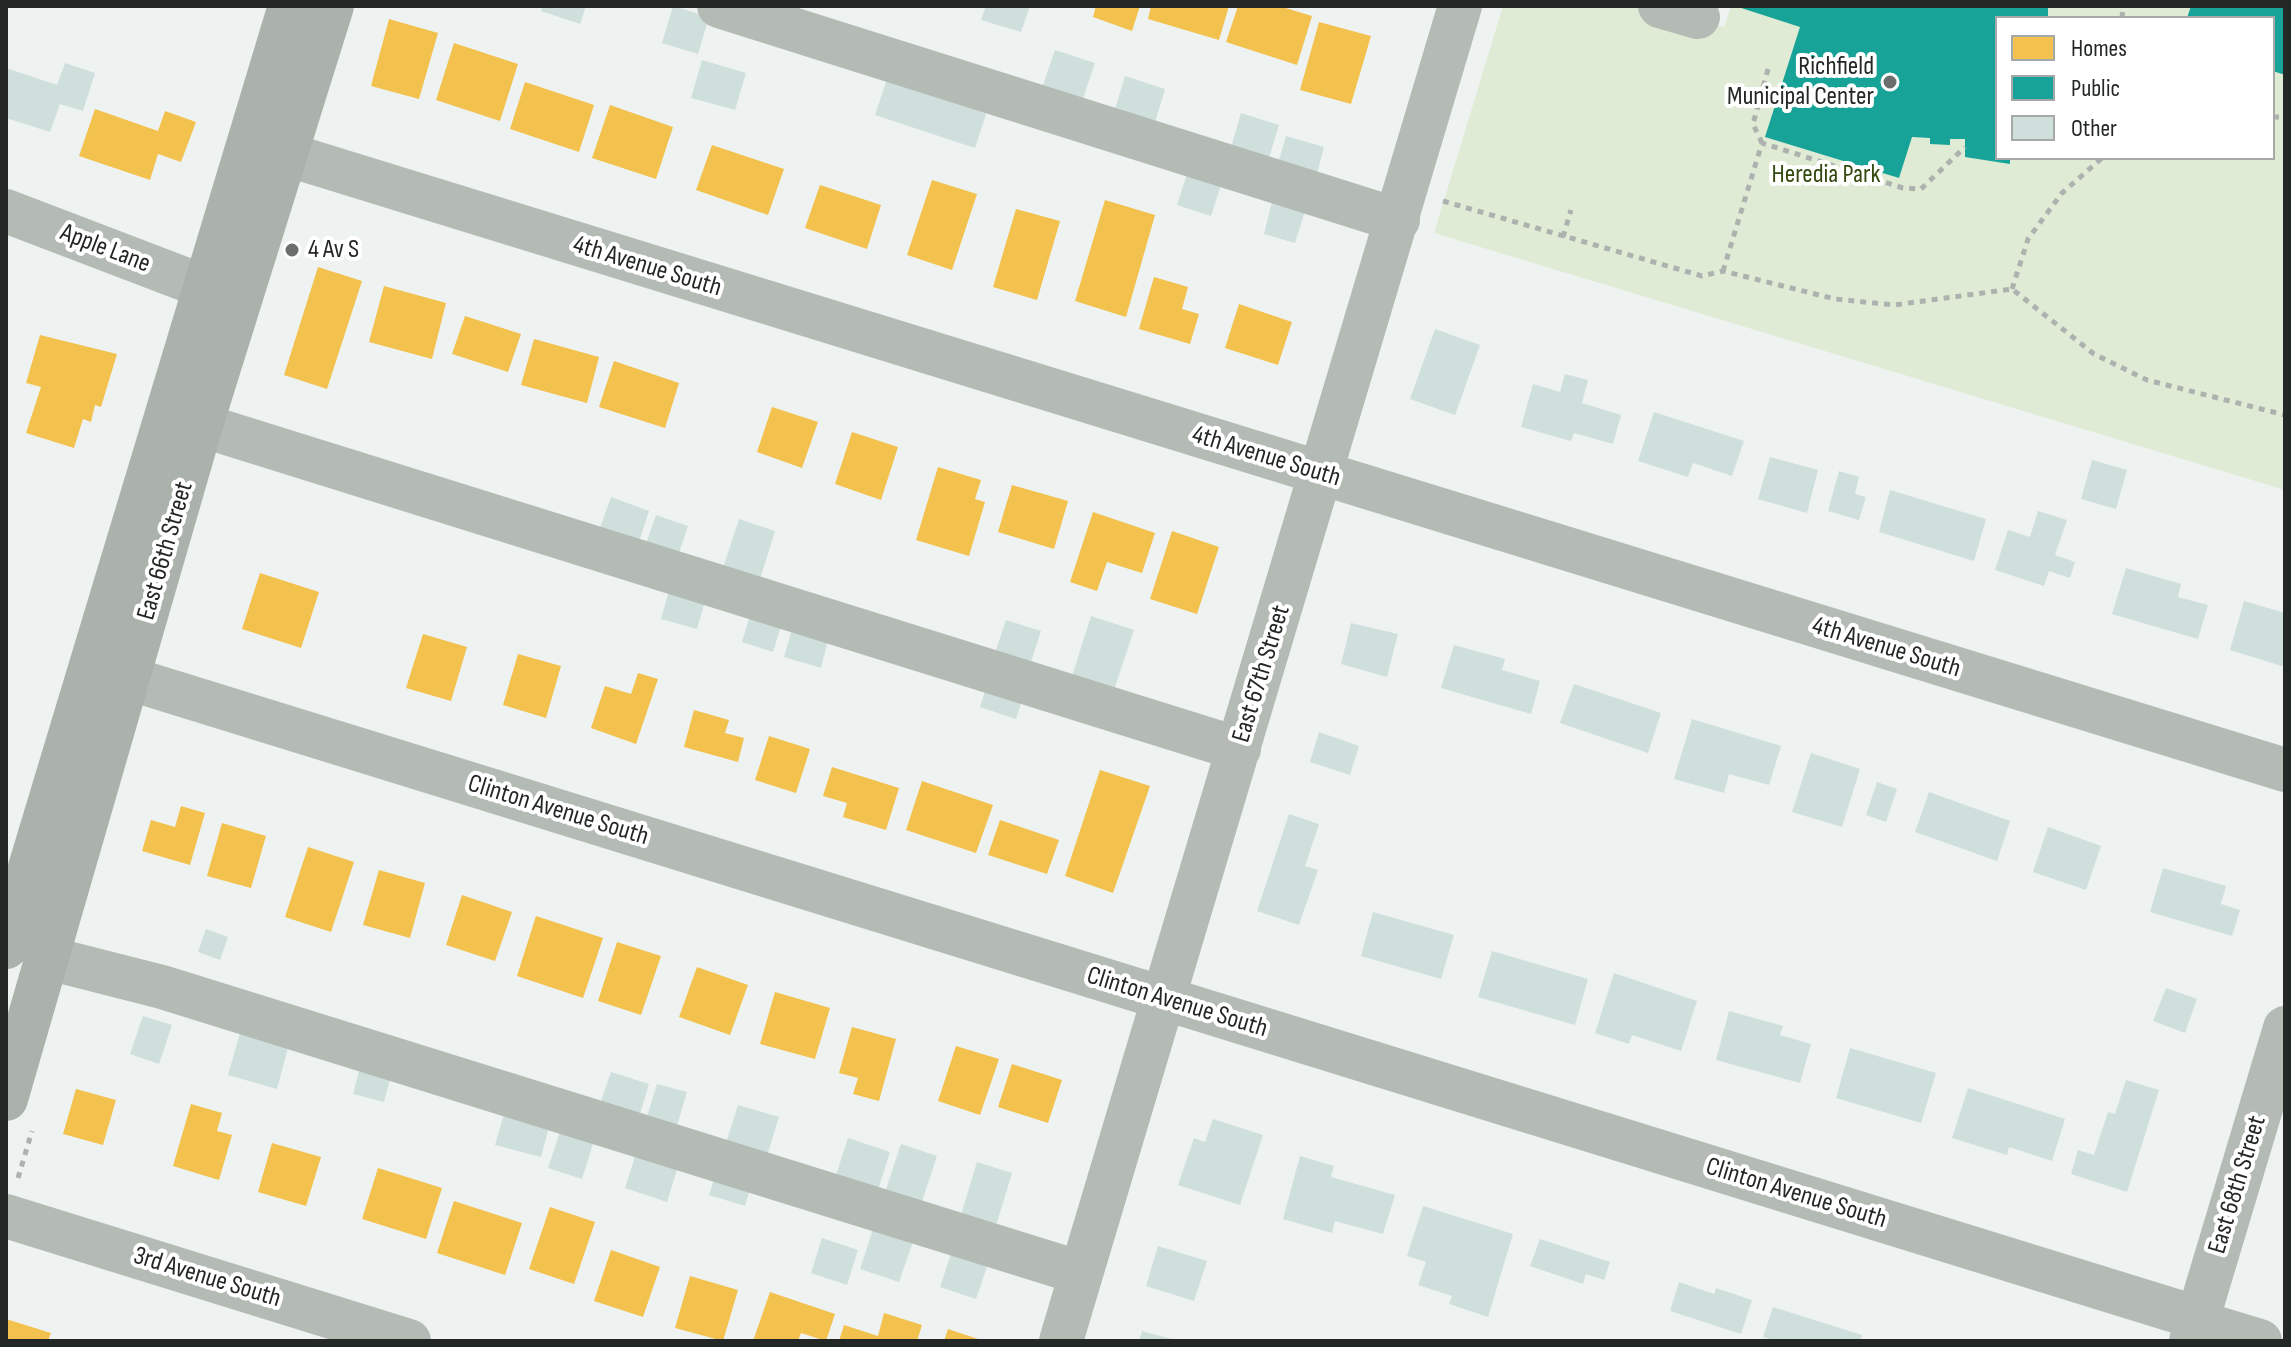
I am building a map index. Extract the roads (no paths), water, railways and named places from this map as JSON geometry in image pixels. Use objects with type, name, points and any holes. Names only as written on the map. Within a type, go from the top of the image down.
[{"type":"main road","name":"East 66th Street","points":[[6,947],[111,673],[201,425],[266,149],[290,6]]},
{"type":"main road","name":"East 66th Street","points":[[6,1099],[48,958],[111,673],[205,287],[332,6]]},
{"type":"street","points":[[719,6],[1416,209]]},
{"type":"street","name":"East 67th Street","points":[[1061,1341],[1322,475],[1416,209],[1460,6]]},
{"type":"street","name":"4th Avenue South","points":[[266,149],[2285,770]]},
{"type":"street","name":"Apple Lane","points":[[6,211],[205,287]]},
{"type":"street","points":[[201,425],[1239,749]]},
{"type":"street","name":"Clinton Avenue South","points":[[111,673],[1164,999],[2194,1330],[2260,1341]]},
{"type":"street","points":[[48,958],[162,987],[1081,1273]]},
{"type":"street","name":"East 68th Street","points":[[2194,1330],[2285,1028]]},
{"type":"street","name":"3rd Avenue South","points":[[6,1216],[409,1341]]},
{"type":"place","name":"Richfield Municipal Center","points":[[1890,82]]},
{"type":"place","name":"4 Av S","points":[[292,250]]},
{"type":"park label","name":"Heredia Park","points":[[1826,175]]}]
